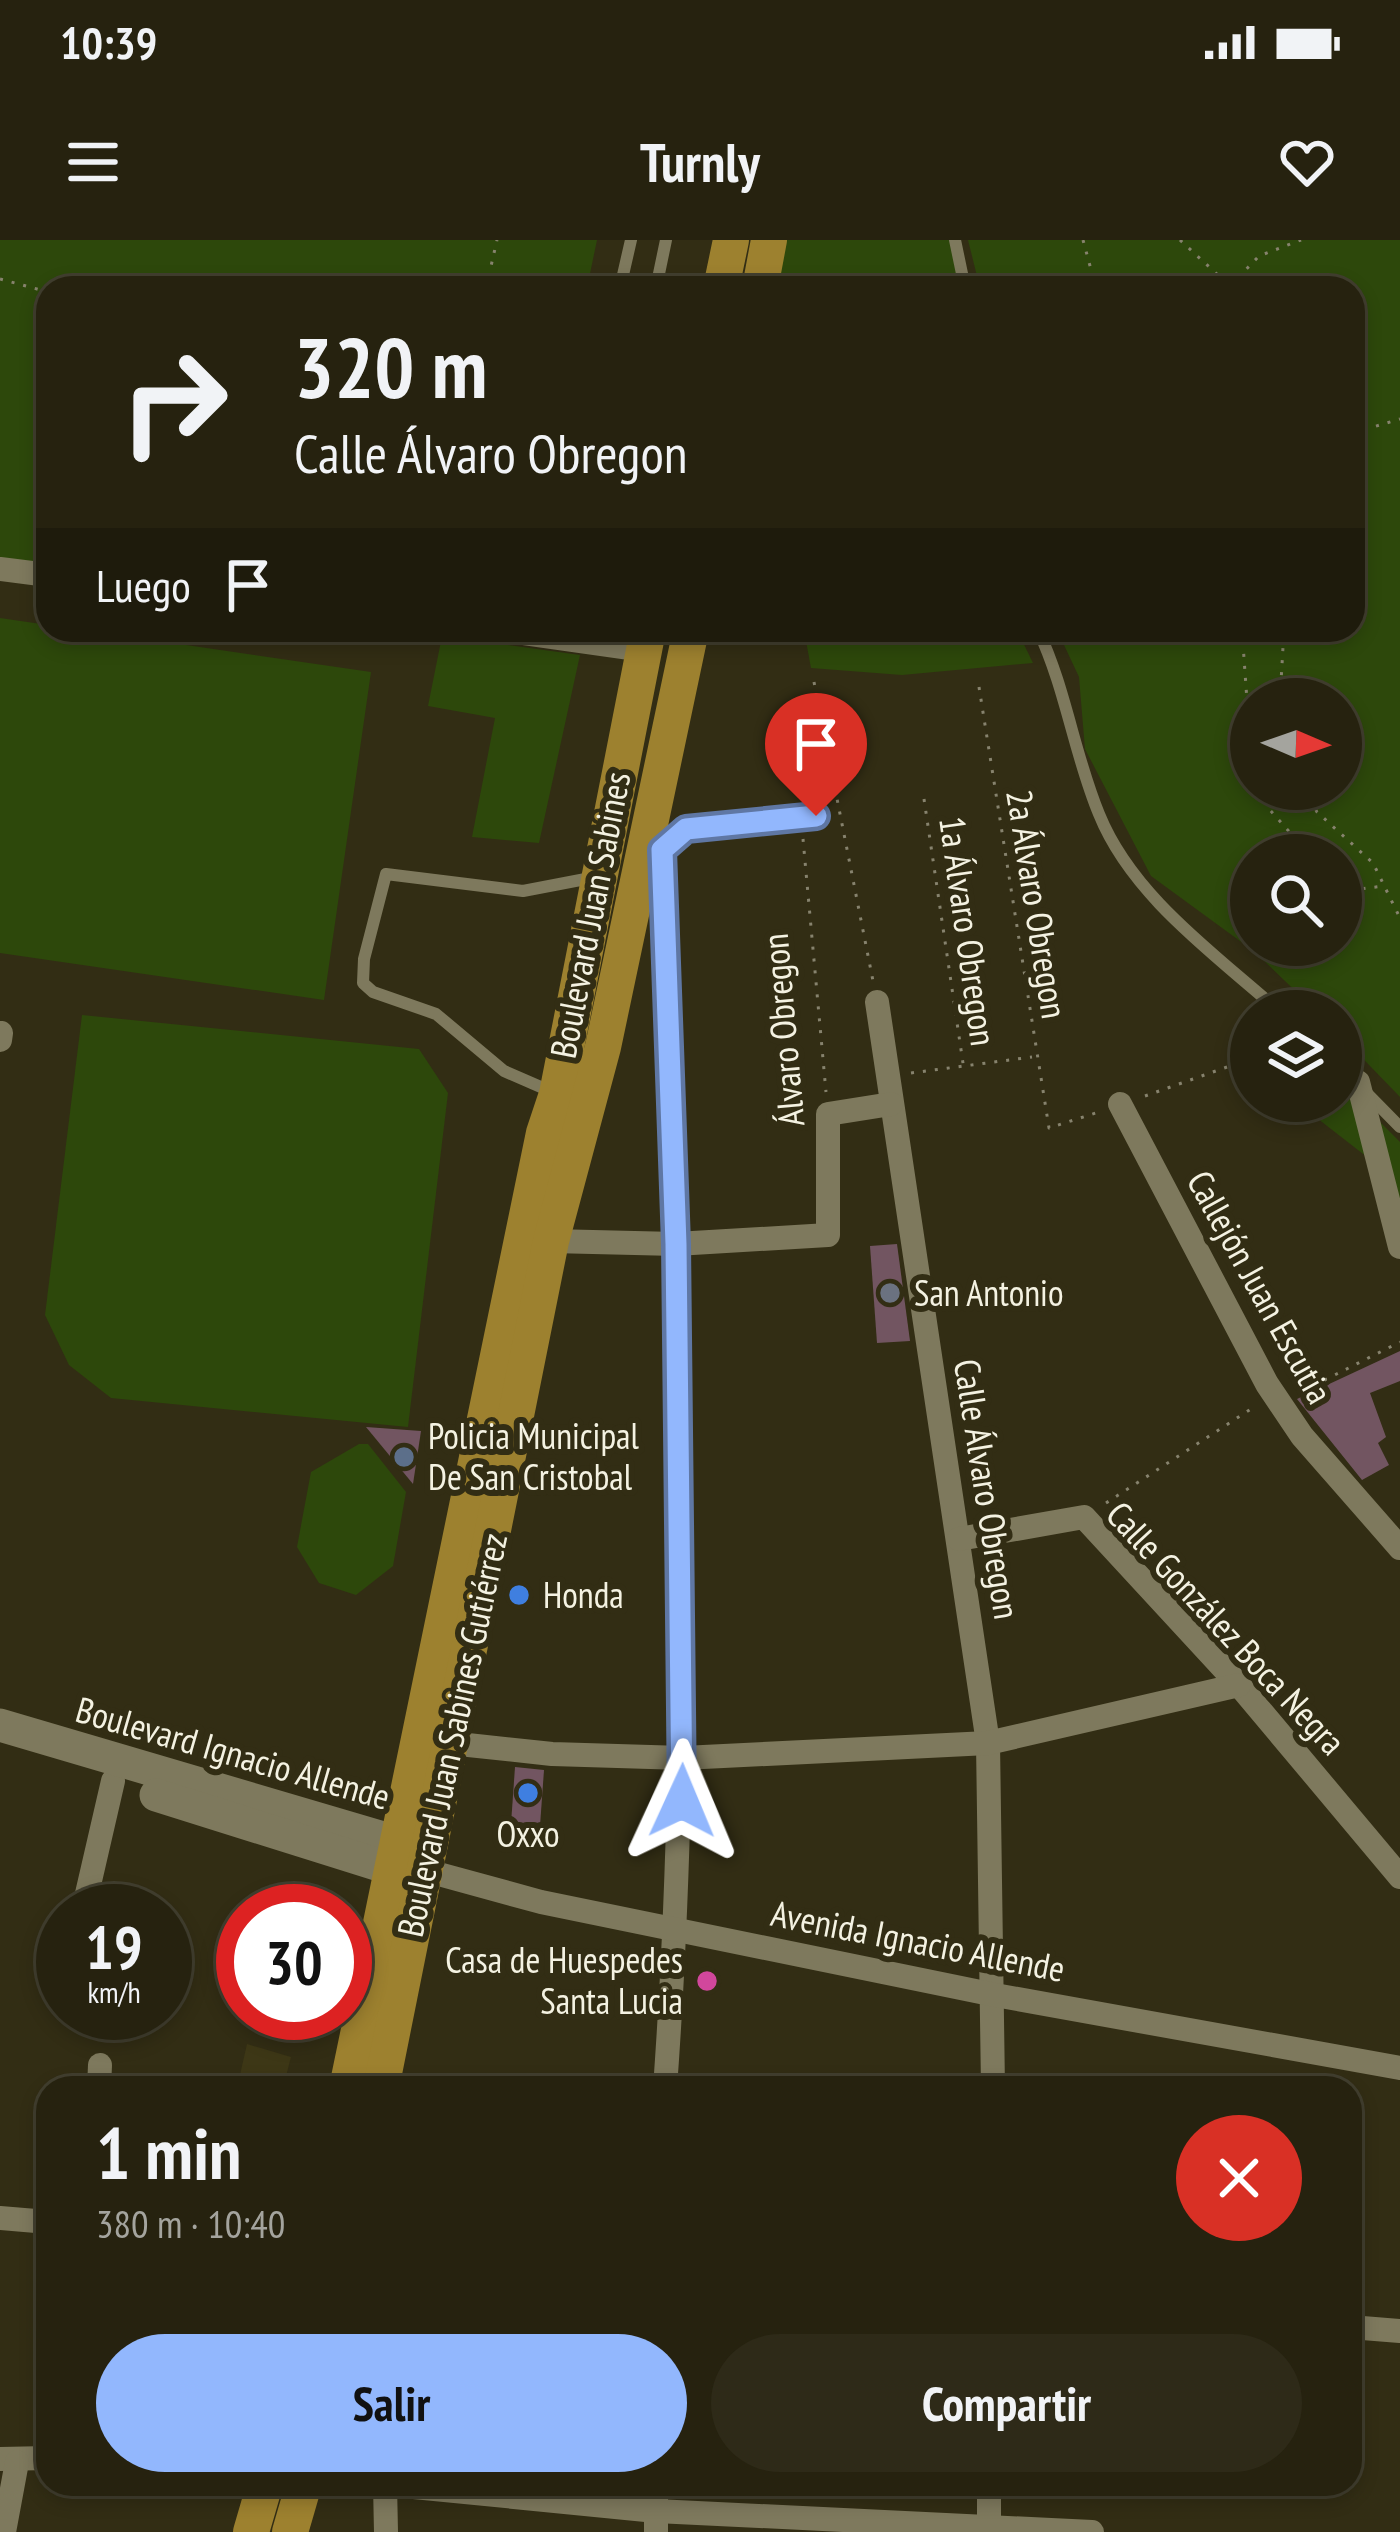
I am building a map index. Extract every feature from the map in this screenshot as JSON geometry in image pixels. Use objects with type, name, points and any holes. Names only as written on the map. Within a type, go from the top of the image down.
[{"type":"main road","points":[[724,276],[731,240]]},
{"type":"main road","points":[[762,276],[770,240]]},
{"type":"main road","name":"Boulevard Juan Sabines","points":[[532,1200],[644,642]]},
{"type":"main road","name":"Boulevard Juan Sabines","points":[[551,1240],[653,851],[689,642]]},
{"type":"main road","name":"Boulevard Juan Sabines Gutiérrez","points":[[437,1741],[532,1200]]},
{"type":"main road","name":"Boulevard Juan Sabines Gutiérrez","points":[[349,2076],[437,1741],[551,1240]]},
{"type":"main road","name":"Boulevard Ignacio Allende","points":[[0,1725],[404,1860]]},
{"type":"main road","name":"Boulevard Ignacio Allende","points":[[0,1747],[404,1860]]},
{"type":"main road","name":"Boulevard Juan Sabines Gutiérrez","points":[[382,2076],[404,1860]]},
{"type":"main road","points":[[251,2532],[262,2496]]},
{"type":"main road","points":[[290,2532],[300,2496]]},
{"type":"street","points":[[0,569],[36,574]]},
{"type":"street","points":[[604,841],[653,851],[686,829],[809,817]]},
{"type":"street","points":[[653,851],[676,1244],[683,1758],[666,2076]]},
{"type":"street","name":"Calle Álvaro Obregon","points":[[877,1002],[988,1743],[993,2076]]},
{"type":"street","points":[[828,1114],[891,1104]]},
{"type":"street","name":"Callejón Juan Escutia","points":[[1120,1104],[1277,1398],[1400,1548]]},
{"type":"street","name":"Álvaro Obregon","points":[[676,1244],[828,1235],[828,1114]]},
{"type":"street","points":[[1362,1116],[1400,1247]]},
{"type":"street","points":[[551,1240],[676,1244]]},
{"type":"street","name":"Calle González Boca Negra","points":[[959,1539],[1084,1517],[1239,1685],[1400,1877]]},
{"type":"street","points":[[437,1741],[683,1758],[988,1743],[1239,1685]]},
{"type":"street","points":[[89,1884],[112,1781]]},
{"type":"street","name":"Avenida Ignacio Allende","points":[[404,1860],[541,1903],[995,1995],[1400,2068]]},
{"type":"street","points":[[0,2218],[36,2221]]},
{"type":"street","points":[[1362,2328],[1400,2331]]},
{"type":"street","points":[[4,2532],[9,2460]]},
{"type":"street","points":[[384,2496],[386,2532]]},
{"type":"street","points":[[470,2496],[656,2522],[1092,2532]]},
{"type":"street","points":[[989,2496],[989,2529]]},
{"type":"lane","points":[[623,276],[631,240]]},
{"type":"lane","points":[[658,276],[666,240]]},
{"type":"lane","points":[[956,240],[963,276]]},
{"type":"lane","points":[[1043,642],[1100,819],[1128,866],[1168,912],[1255,990]]},
{"type":"lane","points":[[556,1094],[504,1070],[436,1014],[373,992],[363,983],[364,959],[386,874],[524,891],[597,877]]},
{"type":"lane","points":[[1362,1087],[1400,1127]]},
{"type":"path","points":[[489,276],[497,240]]},
{"type":"path","points":[[1083,240],[1093,276]]},
{"type":"path","points":[[1180,240],[1220,276]]},
{"type":"path","points":[[1241,276],[1259,256],[1301,240]]},
{"type":"path","points":[[0,279],[36,289]]},
{"type":"path","points":[[1365,429],[1400,419]]},
{"type":"path","points":[[1243,642],[1245,678]]},
{"type":"path","points":[[1281,678],[1283,642]]},
{"type":"path","points":[[814,682],[877,1002]]},
{"type":"path","name":"2a Álvaro Obregon","points":[[979,687],[1049,1128],[1120,1104]]},
{"type":"path","name":"1a Álvaro Obregon","points":[[924,799],[964,1070]]},
{"type":"path","points":[[1270,810],[1291,834]]},
{"type":"path","points":[[1316,810],[1373,863],[1400,918]]},
{"type":"path","name":"Álvaro Obregon","points":[[809,817],[828,1114]]},
{"type":"path","points":[[1362,889],[1386,885]]},
{"type":"path","points":[[885,1074],[964,1070],[1036,1057]]},
{"type":"path","points":[[1120,1104],[1230,1066]]},
{"type":"path","points":[[1084,1517],[1277,1398],[1400,1342]]},
{"type":"shaded area","points":[[247,2044],[291,2057],[286,2076],[240,2076]]},
{"type":"green space","points":[[0,240],[597,240],[590,276],[36,276],[36,570],[0,566]]},
{"type":"green space","points":[[774,240],[950,240],[957,276],[766,276]]},
{"type":"green space","points":[[968,240],[1400,240],[1400,1097],[1362,1058],[1362,990],[1294,990],[1269,966],[1362,966],[1362,834],[1230,834],[1230,934],[1151,876],[1085,749],[1079,677],[1063,642],[1365,642],[1365,276],[977,276]]},
{"type":"green space","points":[[0,618],[36,623],[36,642],[166,642],[371,672],[324,1000],[0,953]]},
{"type":"green space","points":[[441,642],[486,642],[580,655],[539,843],[472,837],[495,718],[428,706]]},
{"type":"green space","points":[[806,642],[1023,642],[1033,663],[902,675],[811,668]]},
{"type":"green space","points":[[82,1015],[419,1049],[448,1093],[408,1427],[111,1398],[69,1365],[45,1315]]},
{"type":"green space","points":[[1362,1104],[1400,1142],[1400,1228],[1385,1171],[1322,1122],[1362,1122]]},
{"type":"green space","points":[[359,1444],[368,1444],[406,1492],[393,1566],[356,1595],[319,1583],[297,1547],[311,1472]]},
{"type":"building","name":"San Antonio","points":[[897,1244],[910,1341],[877,1343],[870,1246]]},
{"type":"building","points":[[1400,1351],[1400,1381],[1370,1393],[1386,1437],[1378,1443],[1389,1465],[1362,1480],[1297,1399]]},
{"type":"building","name":"Policia Municipal De San Cristobal","points":[[366,1427],[421,1431],[413,1484]]},
{"type":"building","name":"Oxxo","points":[[515,1767],[544,1770],[540,1826],[511,1824]]},
{"type":"place","name":"San Antonio","points":[[890,1293]]},
{"type":"place","name":"Policia Municipal De San Cristobal","points":[[404,1457]]},
{"type":"place","name":"Honda","points":[[519,1595]]},
{"type":"place","name":"Oxxo","points":[[528,1793]]},
{"type":"place","name":"Casa de Huespedes Santa Lucia","points":[[707,1981]]},
{"type":"route","points":[[682,1801],[676,1244],[662,850],[686,829],[816,816]]}]
